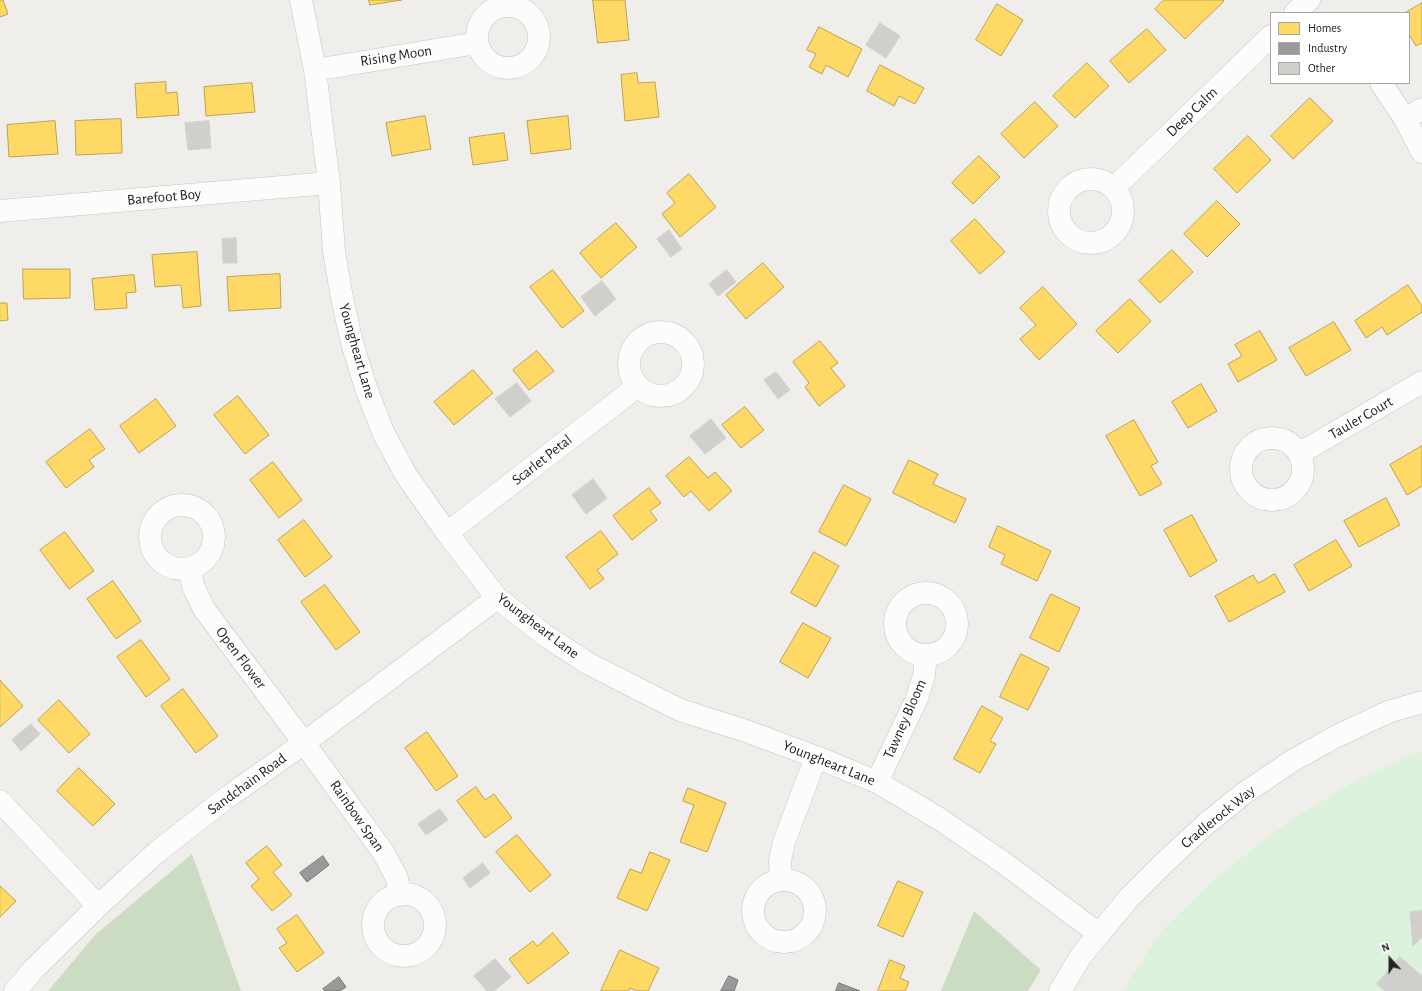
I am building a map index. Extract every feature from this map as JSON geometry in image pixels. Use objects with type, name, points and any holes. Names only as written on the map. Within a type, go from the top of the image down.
[{"type":"street","name":"Youngheart Lane","points":[[301,0],[315,70],[329,183],[334,251],[352,343],[366,388],[383,432],[406,475],[447,533],[497,598],[546,636],[583,660],[640,691],[680,710],[746,731],[877,782],[938,818],[1004,863],[1099,934]]},
{"type":"street","points":[[1296,12],[1310,0],[1321,12]]},
{"type":"street","name":"Deep Calm","points":[[1114,188],[1270,37]]},
{"type":"street","name":"Rising Moon","points":[[315,70],[477,43]]},
{"type":"street","points":[[1382,84],[1414,114],[1422,152]]},
{"type":"street","name":"Barefoot Boy","points":[[0,211],[329,183]]},
{"type":"street","name":"Tauler Court","points":[[1300,453],[1422,382]]},
{"type":"street","name":"Scarlet Petal","points":[[447,533],[638,386]]},
{"type":"street","name":"Open Flower","points":[[190,568],[193,586],[204,609],[304,743]]},
{"type":"street","name":"Sandchain Road","points":[[15,991],[34,969],[98,906],[158,852],[225,799],[304,743],[497,598]]},
{"type":"street","name":"Tawney Bloom","points":[[877,782],[917,698],[924,675],[926,655]]},
{"type":"street","name":"Cradlerock Way","points":[[1060,991],[1081,956],[1129,898],[1206,824],[1243,794],[1292,761],[1335,737],[1388,712],[1422,702]]},
{"type":"street","name":"Rainbow Span","points":[[304,743],[383,852],[397,878],[400,895]]},
{"type":"street","points":[[781,880],[780,861],[784,842],[816,757]]},
{"type":"street","points":[[0,801],[98,906]]},
{"type":"green space","points":[[1422,751],[1422,991],[1122,991],[1162,930],[1214,879],[1288,822],[1360,778]]},
{"type":"green space","points":[[192,854],[241,991],[48,991],[96,934]]},
{"type":"green space","points":[[974,911],[1041,970],[1028,991],[941,991]]},
{"type":"building: Homes","points":[[0,0],[3,0],[8,14],[0,17]]},
{"type":"building: Homes","points":[[369,0],[402,0],[370,5]]},
{"type":"building: Homes","points":[[593,0],[625,0],[629,40],[598,43]]},
{"type":"building: Homes","points":[[1164,0],[1224,1],[1185,39],[1155,9]]},
{"type":"building: Homes","points":[[1422,3],[1422,43],[1416,46],[1410,36],[1410,12],[1407,12]]},
{"type":"building: Homes","points":[[997,4],[1023,20],[1001,56],[976,40]]},
{"type":"building: Homes","points":[[819,27],[862,49],[848,77],[826,65],[822,74],[809,67],[816,54],[807,50]]},
{"type":"building: Homes","points":[[1147,29],[1166,50],[1129,83],[1110,61]]},
{"type":"building: Homes","points":[[1087,63],[1109,86],[1075,118],[1053,96]]},
{"type":"building: Homes","points":[[880,65],[924,88],[915,104],[899,96],[894,106],[867,91]]},
{"type":"building: Homes","points":[[637,73],[638,83],[655,82],[659,117],[625,121],[621,75]]},
{"type":"building: Homes","points":[[166,82],[166,93],[177,92],[179,115],[137,118],[135,84]]},
{"type":"building: Homes","points":[[252,83],[255,112],[206,116],[204,87]]},
{"type":"building: Homes","points":[[1310,98],[1333,121],[1293,159],[1271,136]]},
{"type":"building: Homes","points":[[1035,102],[1058,126],[1024,158],[1001,134]]},
{"type":"building: Homes","points":[[425,116],[431,149],[392,156],[386,123]]},
{"type":"building: Homes","points":[[568,116],[571,149],[531,154],[527,121]]},
{"type":"building: Homes","points":[[121,119],[122,153],[76,155],[75,121]]},
{"type":"building: Homes","points":[[55,121],[58,154],[9,157],[7,125]]},
{"type":"building: Homes","points":[[504,133],[508,160],[473,165],[469,138]]},
{"type":"building: Homes","points":[[1248,136],[1271,160],[1237,193],[1214,169]]},
{"type":"building: Homes","points":[[979,156],[1000,177],[973,204],[952,183]]},
{"type":"building: Homes","points":[[689,174],[716,207],[680,237],[662,214],[675,203],[667,193]]},
{"type":"building: Homes","points":[[1217,201],[1240,224],[1207,257],[1184,234]]},
{"type":"building: Homes","points":[[975,219],[1005,252],[980,274],[951,241]]},
{"type":"building: Homes","points":[[616,223],[637,247],[601,278],[580,253]]},
{"type":"building: Homes","points":[[1172,250],[1193,272],[1160,303],[1139,281]]},
{"type":"building: Homes","points":[[197,252],[201,306],[183,308],[181,285],[155,287],[152,255]]},
{"type":"building: Homes","points":[[763,263],[784,287],[746,319],[726,295]]},
{"type":"building: Homes","points":[[23,269],[70,269],[70,298],[24,299]]},
{"type":"building: Homes","points":[[553,270],[584,311],[562,328],[530,287]]},
{"type":"building: Homes","points":[[280,274],[281,308],[229,311],[227,277]]},
{"type":"building: Homes","points":[[134,275],[136,292],[126,293],[127,308],[95,310],[92,279]]},
{"type":"building: Homes","points":[[1408,285],[1422,306],[1422,312],[1387,335],[1382,327],[1366,338],[1355,321]]},
{"type":"building: Homes","points":[[1043,287],[1077,324],[1039,360],[1020,339],[1036,325],[1020,308]]},
{"type":"building: Homes","points":[[1130,299],[1151,321],[1118,353],[1096,331]]},
{"type":"building: Homes","points":[[0,303],[7,303],[8,320],[0,321]]},
{"type":"building: Homes","points":[[1334,322],[1351,350],[1306,376],[1289,348]]},
{"type":"building: Homes","points":[[1260,331],[1277,360],[1238,382],[1228,364],[1242,356],[1235,345]]},
{"type":"building: Homes","points":[[820,341],[838,363],[831,368],[845,386],[819,406],[805,387],[809,383],[793,362]]},
{"type":"building: Homes","points":[[537,351],[554,371],[529,390],[513,370]]},
{"type":"building: Homes","points":[[473,370],[493,393],[454,425],[434,402]]},
{"type":"building: Homes","points":[[1201,384],[1217,411],[1188,428],[1172,402]]},
{"type":"building: Homes","points":[[238,396],[269,435],[245,454],[214,415]]},
{"type":"building: Homes","points":[[156,399],[176,426],[139,453],[120,426]]},
{"type":"building: Homes","points":[[745,407],[764,430],[741,448],[722,425]]},
{"type":"building: Homes","points":[[1134,420],[1158,462],[1151,466],[1162,484],[1140,496],[1106,436]]},
{"type":"building: Homes","points":[[90,429],[105,449],[89,460],[94,467],[66,488],[46,462]]},
{"type":"building: Homes","points":[[1422,446],[1422,486],[1407,495],[1390,465]]},
{"type":"building: Homes","points":[[689,457],[708,478],[715,472],[732,491],[709,511],[691,491],[684,497],[666,476]]},
{"type":"building: Homes","points":[[909,460],[938,474],[933,484],[966,499],[955,523],[893,493]]},
{"type":"building: Homes","points":[[273,462],[302,500],[279,518],[250,480]]},
{"type":"building: Homes","points":[[844,485],[871,499],[846,546],[819,532]]},
{"type":"building: Homes","points":[[649,488],[661,503],[650,511],[657,520],[632,540],[613,516]]},
{"type":"building: Homes","points":[[1386,498],[1400,525],[1359,547],[1344,521]]},
{"type":"building: Homes","points":[[1192,515],[1217,561],[1190,577],[1164,530]]},
{"type":"building: Homes","points":[[304,520],[332,557],[305,577],[278,540]]},
{"type":"building: Homes","points":[[998,526],[1051,551],[1037,581],[1001,564],[1005,555],[989,547]]},
{"type":"building: Homes","points":[[601,531],[618,554],[597,570],[604,579],[590,589],[566,557]]},
{"type":"building: Homes","points":[[65,532],[94,571],[69,589],[40,550]]},
{"type":"building: Homes","points":[[1336,540],[1352,566],[1309,591],[1294,565]]},
{"type":"building: Homes","points":[[814,552],[839,566],[816,607],[791,593]]},
{"type":"building: Homes","points":[[1275,574],[1285,592],[1229,622],[1215,596],[1253,575],[1258,583]]},
{"type":"building: Homes","points":[[113,581],[141,621],[116,639],[87,599]]},
{"type":"building: Homes","points":[[325,585],[360,632],[336,650],[301,602]]},
{"type":"building: Homes","points":[[1051,594],[1080,608],[1059,652],[1030,638]]},
{"type":"building: Homes","points":[[803,623],[831,638],[808,678],[780,662]]},
{"type":"building: Homes","points":[[141,640],[170,679],[146,697],[117,657]]},
{"type":"building: Homes","points":[[1021,654],[1049,668],[1028,710],[1000,697]]},
{"type":"building: Homes","points":[[0,680],[23,706],[0,727]]},
{"type":"building: Homes","points":[[183,689],[218,736],[196,753],[161,706]]},
{"type":"building: Homes","points":[[59,700],[90,734],[69,753],[38,720]]},
{"type":"building: Homes","points":[[982,706],[1003,718],[990,741],[996,744],[980,773],[954,759]]},
{"type":"building: Homes","points":[[427,732],[458,776],[436,791],[405,748]]},
{"type":"building: Homes","points":[[79,768],[115,804],[93,826],[57,791]]},
{"type":"building: Homes","points":[[476,787],[485,800],[494,794],[512,818],[485,838],[457,801]]},
{"type":"building: Homes","points":[[688,788],[726,803],[707,852],[680,842],[694,805],[683,801]]},
{"type":"building: Homes","points":[[517,835],[551,875],[530,892],[496,852]]},
{"type":"building: Homes","points":[[267,846],[282,865],[273,872],[292,895],[272,911],[251,886],[259,879],[246,863]]},
{"type":"building: Homes","points":[[650,852],[670,860],[647,911],[617,898],[630,869],[641,873]]},
{"type":"building: Homes","points":[[898,881],[923,892],[903,937],[878,926]]},
{"type":"building: Homes","points":[[0,886],[16,901],[0,917]]},
{"type":"building: Homes","points":[[297,915],[324,953],[297,972],[279,948],[287,943],[277,929]]},
{"type":"building: Homes","points":[[553,933],[569,953],[528,984],[509,959],[533,941],[537,946]]},
{"type":"building: Homes","points":[[620,950],[659,968],[648,991],[637,991],[630,988],[629,991],[601,991]]},
{"type":"building: Homes","points":[[890,960],[905,966],[900,978],[909,982],[905,991],[878,991]]},
{"type":"building: Industry","points":[[323,856],[329,865],[307,882],[300,873]]},
{"type":"building: Industry","points":[[729,976],[738,980],[734,991],[721,991]]},
{"type":"building: Industry","points":[[339,977],[346,987],[340,991],[325,991],[323,989]]},
{"type":"building: Industry","points":[[839,983],[860,991],[836,991]]},
{"type":"building: Other","points":[[880,23],[900,36],[886,58],[866,45]]},
{"type":"building: Other","points":[[209,121],[211,148],[188,150],[185,123]]},
{"type":"building: Other","points":[[669,230],[682,249],[671,257],[657,239]]},
{"type":"building: Other","points":[[236,238],[237,263],[223,263],[222,239]]},
{"type":"building: Other","points":[[727,270],[736,282],[718,296],[709,284]]},
{"type":"building: Other","points":[[602,281],[616,299],[595,316],[581,297]]},
{"type":"building: Other","points":[[776,372],[790,390],[778,399],[764,380]]},
{"type":"building: Other","points":[[517,383],[531,401],[510,417],[495,399]]},
{"type":"building: Other","points":[[711,419],[726,438],[705,454],[690,436]]},
{"type":"building: Other","points":[[593,479],[607,498],[586,514],[572,495]]},
{"type":"building: Other","points":[[31,724],[40,734],[21,751],[12,740]]},
{"type":"building: Other","points":[[440,809],[448,820],[426,835],[418,824]]},
{"type":"building: Other","points":[[483,863],[490,873],[470,888],[463,878]]},
{"type":"building: Other","points":[[1422,911],[1422,937],[1413,946],[1410,912]]},
{"type":"building: Other","points":[[1400,957],[1422,976],[1422,991],[1385,991],[1377,984]]},
{"type":"building: Other","points":[[495,959],[511,977],[494,991],[487,991],[474,976]]}]
